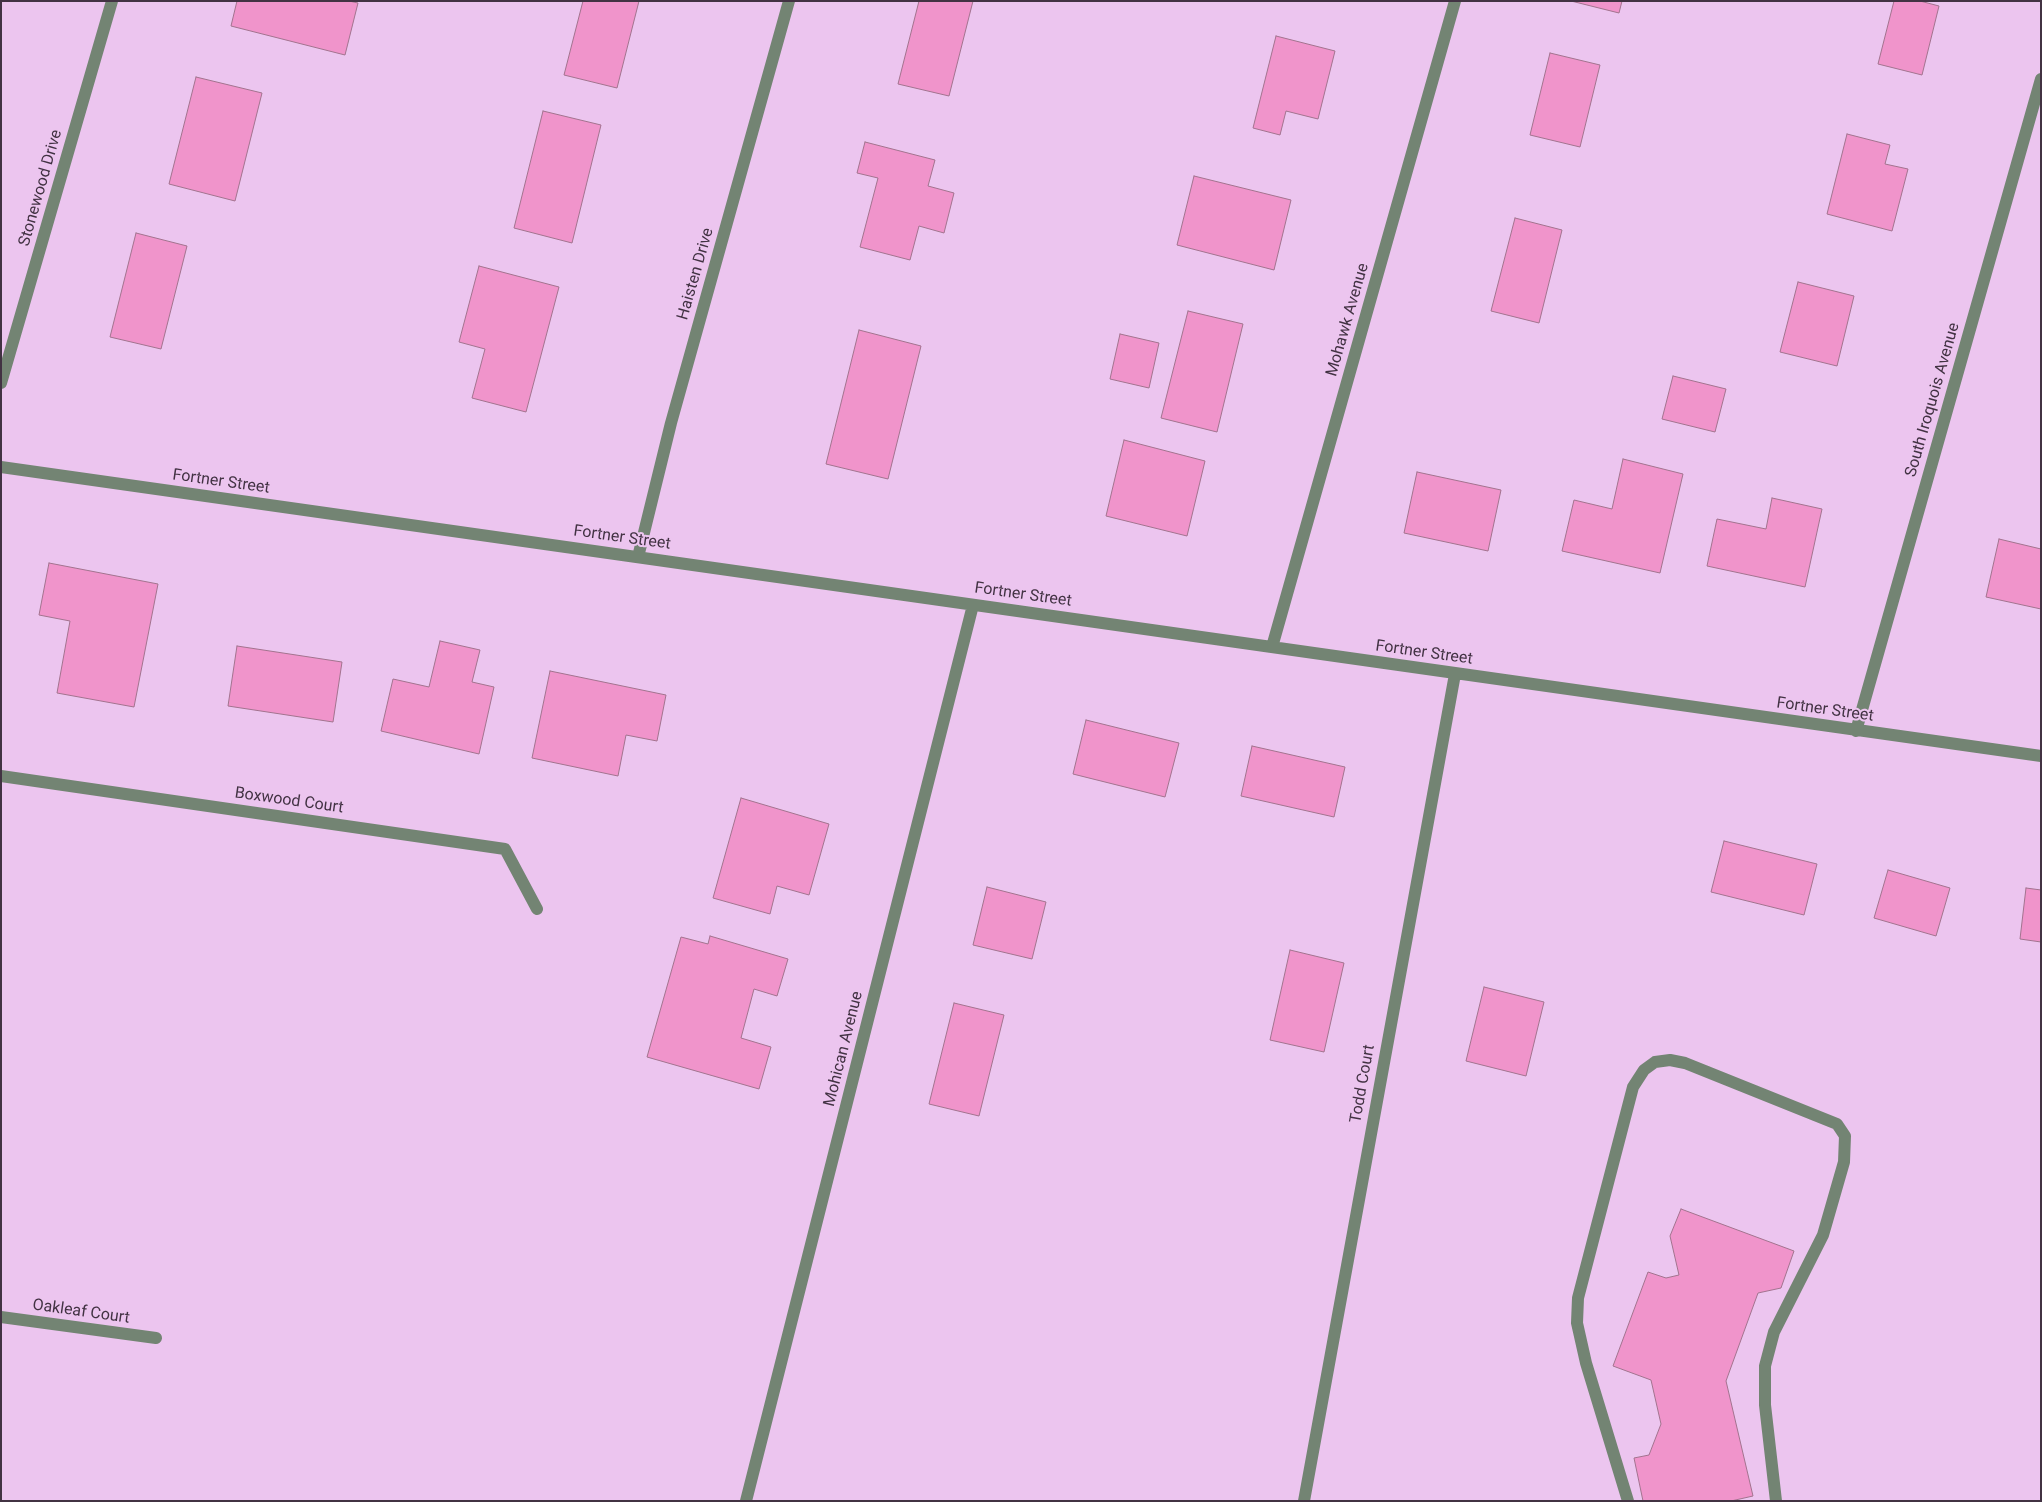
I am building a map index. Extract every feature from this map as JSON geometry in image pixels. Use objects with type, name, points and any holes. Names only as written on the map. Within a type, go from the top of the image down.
[{"type":"street","name":"Stonewood Drive","points":[[1,383],[112,1]]},
{"type":"street","name":"Haisten Drive","points":[[638,557],[671,423],[789,1]]},
{"type":"street","name":"Mohawk Avenue","points":[[1272,647],[1455,1]]},
{"type":"street","name":"South Iroquois Avenue","points":[[1856,731],[2041,79]]},
{"type":"street","name":"Fortner Street","points":[[1,467],[2041,756]]},
{"type":"street","name":"Mohican Avenue","points":[[746,1501],[973,605]]},
{"type":"street","name":"Todd Court","points":[[1304,1501],[1455,674]]},
{"type":"street","name":"Boxwood Court","points":[[1,776],[505,849],[537,909]]},
{"type":"street","points":[[1628,1501],[1586,1363],[1577,1324],[1578,1298],[1633,1087],[1644,1070],[1655,1062],[1670,1060],[1686,1063],[1837,1124],[1846,1136],[1844,1162],[1823,1236],[1774,1332],[1765,1366],[1765,1405],[1776,1501]]},
{"type":"street","name":"Oakleaf Court","points":[[1,1317],[156,1338]]},
{"type":"building","points":[[237,1],[349,1],[358,3],[345,55],[231,26]]},
{"type":"building","points":[[583,1],[639,1],[617,88],[564,75]]},
{"type":"building","points":[[919,1],[973,1],[949,96],[898,84]]},
{"type":"building","points":[[1571,1],[1622,1],[1619,13]]},
{"type":"building","points":[[1894,1],[1920,1],[1939,6],[1922,75],[1878,64]]},
{"type":"building","points":[[1276,36],[1335,51],[1318,119],[1286,111],[1280,135],[1253,128]]},
{"type":"building","points":[[1550,53],[1600,65],[1580,147],[1530,135]]},
{"type":"building","points":[[196,77],[262,93],[235,201],[169,184]]},
{"type":"building","points":[[543,111],[601,125],[572,243],[514,228]]},
{"type":"building","points":[[1847,134],[1890,145],[1885,164],[1908,169],[1892,231],[1827,214]]},
{"type":"building","points":[[865,142],[935,160],[928,186],[954,193],[944,233],[919,226],[910,260],[860,247],[878,178],[857,173]]},
{"type":"building","points":[[1194,176],[1291,200],[1274,270],[1177,245]]},
{"type":"building","points":[[1515,218],[1562,230],[1539,323],[1491,311]]},
{"type":"building","points":[[136,233],[187,246],[161,349],[110,337]]},
{"type":"building","points":[[479,266],[559,287],[526,412],[472,398],[485,349],[459,342]]},
{"type":"building","points":[[1798,282],[1854,296],[1837,366],[1780,352]]},
{"type":"building","points":[[1188,311],[1243,324],[1217,432],[1161,418]]},
{"type":"building","points":[[859,330],[921,346],[888,479],[826,464]]},
{"type":"building","points":[[1120,334],[1159,343],[1149,388],[1110,379]]},
{"type":"building","points":[[1673,376],[1726,389],[1715,432],[1662,419]]},
{"type":"building","points":[[1124,440],[1205,461],[1187,536],[1106,516]]},
{"type":"building","points":[[1623,459],[1683,474],[1660,573],[1562,551],[1574,500],[1612,509]]},
{"type":"building","points":[[1417,472],[1501,490],[1488,551],[1404,533]]},
{"type":"building","points":[[1772,498],[1822,509],[1805,587],[1707,566],[1717,519],[1766,529]]},
{"type":"building","points":[[1999,539],[2041,549],[2041,609],[1986,597]]},
{"type":"building","points":[[49,563],[158,584],[134,707],[57,693],[70,621],[39,615]]},
{"type":"building","points":[[440,641],[480,650],[472,682],[494,687],[479,754],[381,731],[393,679],[429,687]]},
{"type":"building","points":[[237,646],[342,662],[333,722],[228,706]]},
{"type":"building","points":[[550,671],[666,695],[657,741],[626,735],[618,776],[532,758]]},
{"type":"building","points":[[1086,720],[1179,743],[1165,797],[1073,774]]},
{"type":"building","points":[[1252,746],[1345,767],[1334,817],[1241,796]]},
{"type":"building","points":[[741,798],[829,824],[809,895],[777,886],[770,914],[713,898]]},
{"type":"building","points":[[1724,841],[1817,864],[1804,915],[1711,892]]},
{"type":"building","points":[[1888,870],[1950,888],[1936,936],[1874,918]]},
{"type":"building","points":[[987,887],[1046,902],[1032,959],[973,945]]},
{"type":"building","points":[[2026,888],[2041,890],[2041,942],[2020,939]]},
{"type":"building","points":[[710,936],[788,959],[777,996],[754,989],[741,1038],[771,1047],[759,1089],[647,1057],[681,937],[708,944]]},
{"type":"building","points":[[1290,950],[1344,963],[1324,1052],[1270,1040]]},
{"type":"building","points":[[1484,987],[1544,1002],[1526,1076],[1466,1061]]},
{"type":"building","points":[[954,1003],[1004,1015],[979,1116],[929,1104]]},
{"type":"building","points":[[1681,1209],[1794,1251],[1781,1288],[1758,1293],[1726,1381],[1753,1496],[1731,1501],[1643,1501],[1634,1458],[1649,1455],[1661,1424],[1651,1380],[1613,1366],[1648,1272],[1666,1278],[1679,1275],[1670,1236]]}]
